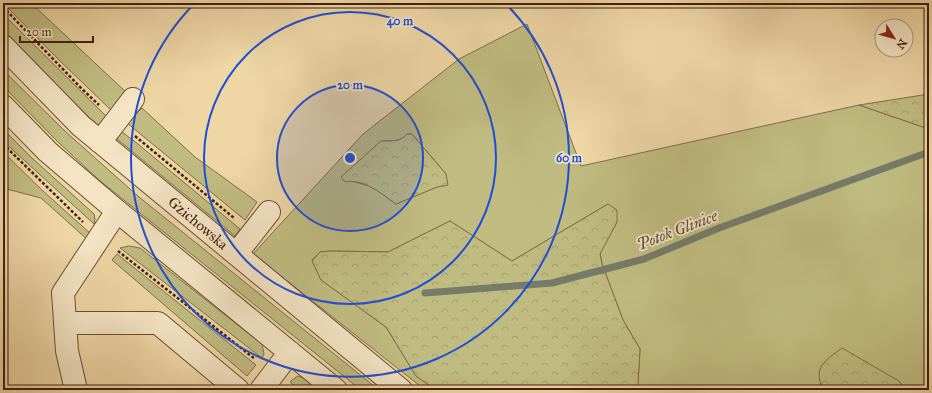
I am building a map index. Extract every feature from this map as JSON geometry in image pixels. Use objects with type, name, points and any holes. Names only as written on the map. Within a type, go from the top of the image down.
[{"type":"street","name":"Gzichowska","points":[[3,46],[81,126],[401,390]]},
{"type":"street","points":[[100,142],[133,99]]},
{"type":"street","points":[[3,106],[48,152],[117,211],[336,390]]},
{"type":"street","points":[[76,390],[68,351],[63,293],[117,211]]},
{"type":"street","points":[[236,254],[270,212]]},
{"type":"street","points":[[65,323],[158,323],[238,390]]},
{"type":"street","points":[[267,382],[290,352]]},
{"type":"path","points":[[3,144],[91,229],[267,382]]},
{"type":"green space","points":[[3,3],[13,3],[17,8],[32,4],[128,94],[113,112],[58,59]]},
{"type":"green space","points":[[3,14],[108,118],[98,125],[67,98],[3,31]]},
{"type":"green space","points":[[527,24],[581,166],[859,105],[929,128],[929,390],[906,390],[899,381],[820,383],[824,390],[640,390],[638,384],[640,349],[623,320],[602,264],[600,253],[617,222],[608,204],[512,261],[450,221],[388,252],[320,252],[312,260],[321,280],[386,327],[416,376],[436,390],[425,390],[253,254],[363,134],[459,59]],"holes":[[[407,134],[412,134],[446,174],[447,185],[437,187],[396,204],[373,187],[351,181],[381,141],[395,140],[405,137]]]},
{"type":"green space","points":[[3,70],[67,133],[139,197],[379,390],[361,390],[99,180],[57,141],[3,86]]},
{"type":"green space","points":[[929,94],[929,128],[859,105]]},
{"type":"green space","points":[[142,108],[195,157],[257,202],[245,220],[127,123]]},
{"type":"green space","points":[[3,129],[32,158],[94,214],[94,224],[3,141]]},
{"type":"green space","points":[[118,129],[240,229],[235,236],[117,139]]},
{"type":"green space","points":[[407,134],[412,134],[446,174],[448,185],[437,187],[396,204],[372,188],[359,182],[345,182],[341,177],[381,141],[399,140]]},
{"type":"green space","points":[[3,152],[43,191],[91,234],[89,241],[41,198],[3,188]]},
{"type":"green space","points":[[608,204],[617,210],[617,222],[600,254],[602,264],[623,320],[640,349],[638,384],[640,390],[436,390],[416,376],[386,327],[321,280],[312,261],[320,252],[388,252],[450,221],[512,261]]},
{"type":"green space","points":[[129,246],[140,248],[262,344],[264,354],[262,358],[120,248]]},
{"type":"green space","points":[[117,254],[256,365],[247,376],[112,260]]},
{"type":"green space","points":[[842,348],[899,381],[906,390],[824,390],[819,376],[822,365]]},
{"type":"green space","points":[[298,376],[319,390],[299,390],[290,382]]},
{"type":"waterway","name":"Potok Glinice","points":[[425,293],[552,283],[644,259],[719,228],[929,152]]}]
